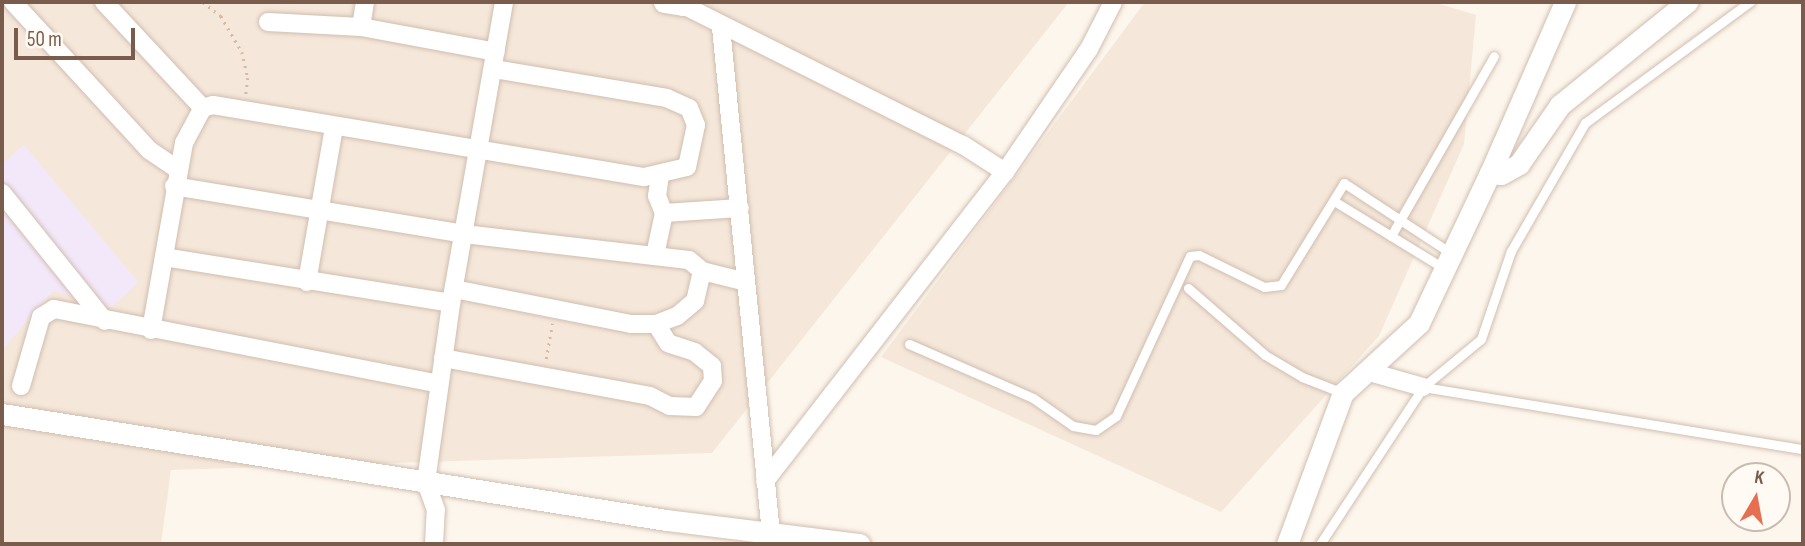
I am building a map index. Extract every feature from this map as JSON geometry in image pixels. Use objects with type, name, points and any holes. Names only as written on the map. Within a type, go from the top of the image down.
[{"type":"street","points":[[13,2],[176,178],[319,210],[464,234],[689,260],[702,271],[746,282]]},
{"type":"street","points":[[104,2],[203,108]]},
{"type":"street","points":[[361,27],[365,2]]},
{"type":"street","points":[[434,544],[436,510],[426,482],[453,296],[504,2]]},
{"type":"street","points":[[765,481],[1006,172],[1089,49],[1113,2]]},
{"type":"street","points":[[1287,544],[1343,393],[1419,323],[1490,173],[1565,2]]},
{"type":"street","points":[[1490,173],[1501,174],[1519,164],[1560,105],[1687,2]]},
{"type":"street","points":[[677,3],[963,145],[1006,172]]},
{"type":"street","points":[[203,108],[227,104],[244,110],[334,128],[644,177],[687,167],[695,125],[689,108],[667,98],[361,27],[268,22]]},
{"type":"street","points":[[721,27],[771,533]]},
{"type":"street","points":[[151,330],[184,143],[203,108]]},
{"type":"street","points":[[307,282],[334,128]]},
{"type":"street","points":[[655,255],[664,213],[657,196],[660,175]]},
{"type":"street","points":[[2,193],[105,321]]},
{"type":"street","points":[[664,213],[740,208]]},
{"type":"street","points":[[164,257],[307,282],[554,309],[631,324],[656,324],[677,316],[695,301],[702,271]]},
{"type":"street","points":[[21,386],[41,317],[54,309],[71,309],[105,321],[439,384]]},
{"type":"street","points":[[443,358],[650,396],[670,406],[696,407],[707,396],[712,366],[695,352],[668,343],[656,324]]},
{"type":"street","points":[[1366,371],[1423,387]]},
{"type":"street","points":[[2,414],[426,482],[860,544]]},
{"type":"lane","points":[[1320,544],[1423,387],[1481,339],[1511,251],[1585,123],[1750,2]]},
{"type":"lane","points":[[1391,236],[1494,56]]},
{"type":"lane","points":[[909,344],[1033,398],[1073,426],[1096,429],[1116,416],[1190,256],[1199,255],[1264,287],[1276,287],[1285,281],[1344,183],[1400,220],[1449,262]]},
{"type":"lane","points":[[1334,201],[1391,236],[1449,262]]},
{"type":"lane","points":[[1188,288],[1265,355],[1302,377],[1343,393]]},
{"type":"lane","points":[[1423,387],[1803,449]]},
{"type":"path","points":[[202,2],[221,16],[242,52],[248,78],[244,110]]},
{"type":"path","points":[[543,376],[554,309]]},
{"type":"shaded area","points":[[2,2],[1069,2],[712,453],[171,470],[161,544],[2,544]]},
{"type":"shaded area","points":[[1145,2],[1433,2],[1476,15],[1464,144],[1379,336],[1221,512],[881,357]]},
{"type":"shaded area","points":[[24,145],[138,282],[112,307],[53,291],[2,350],[2,164]]}]
